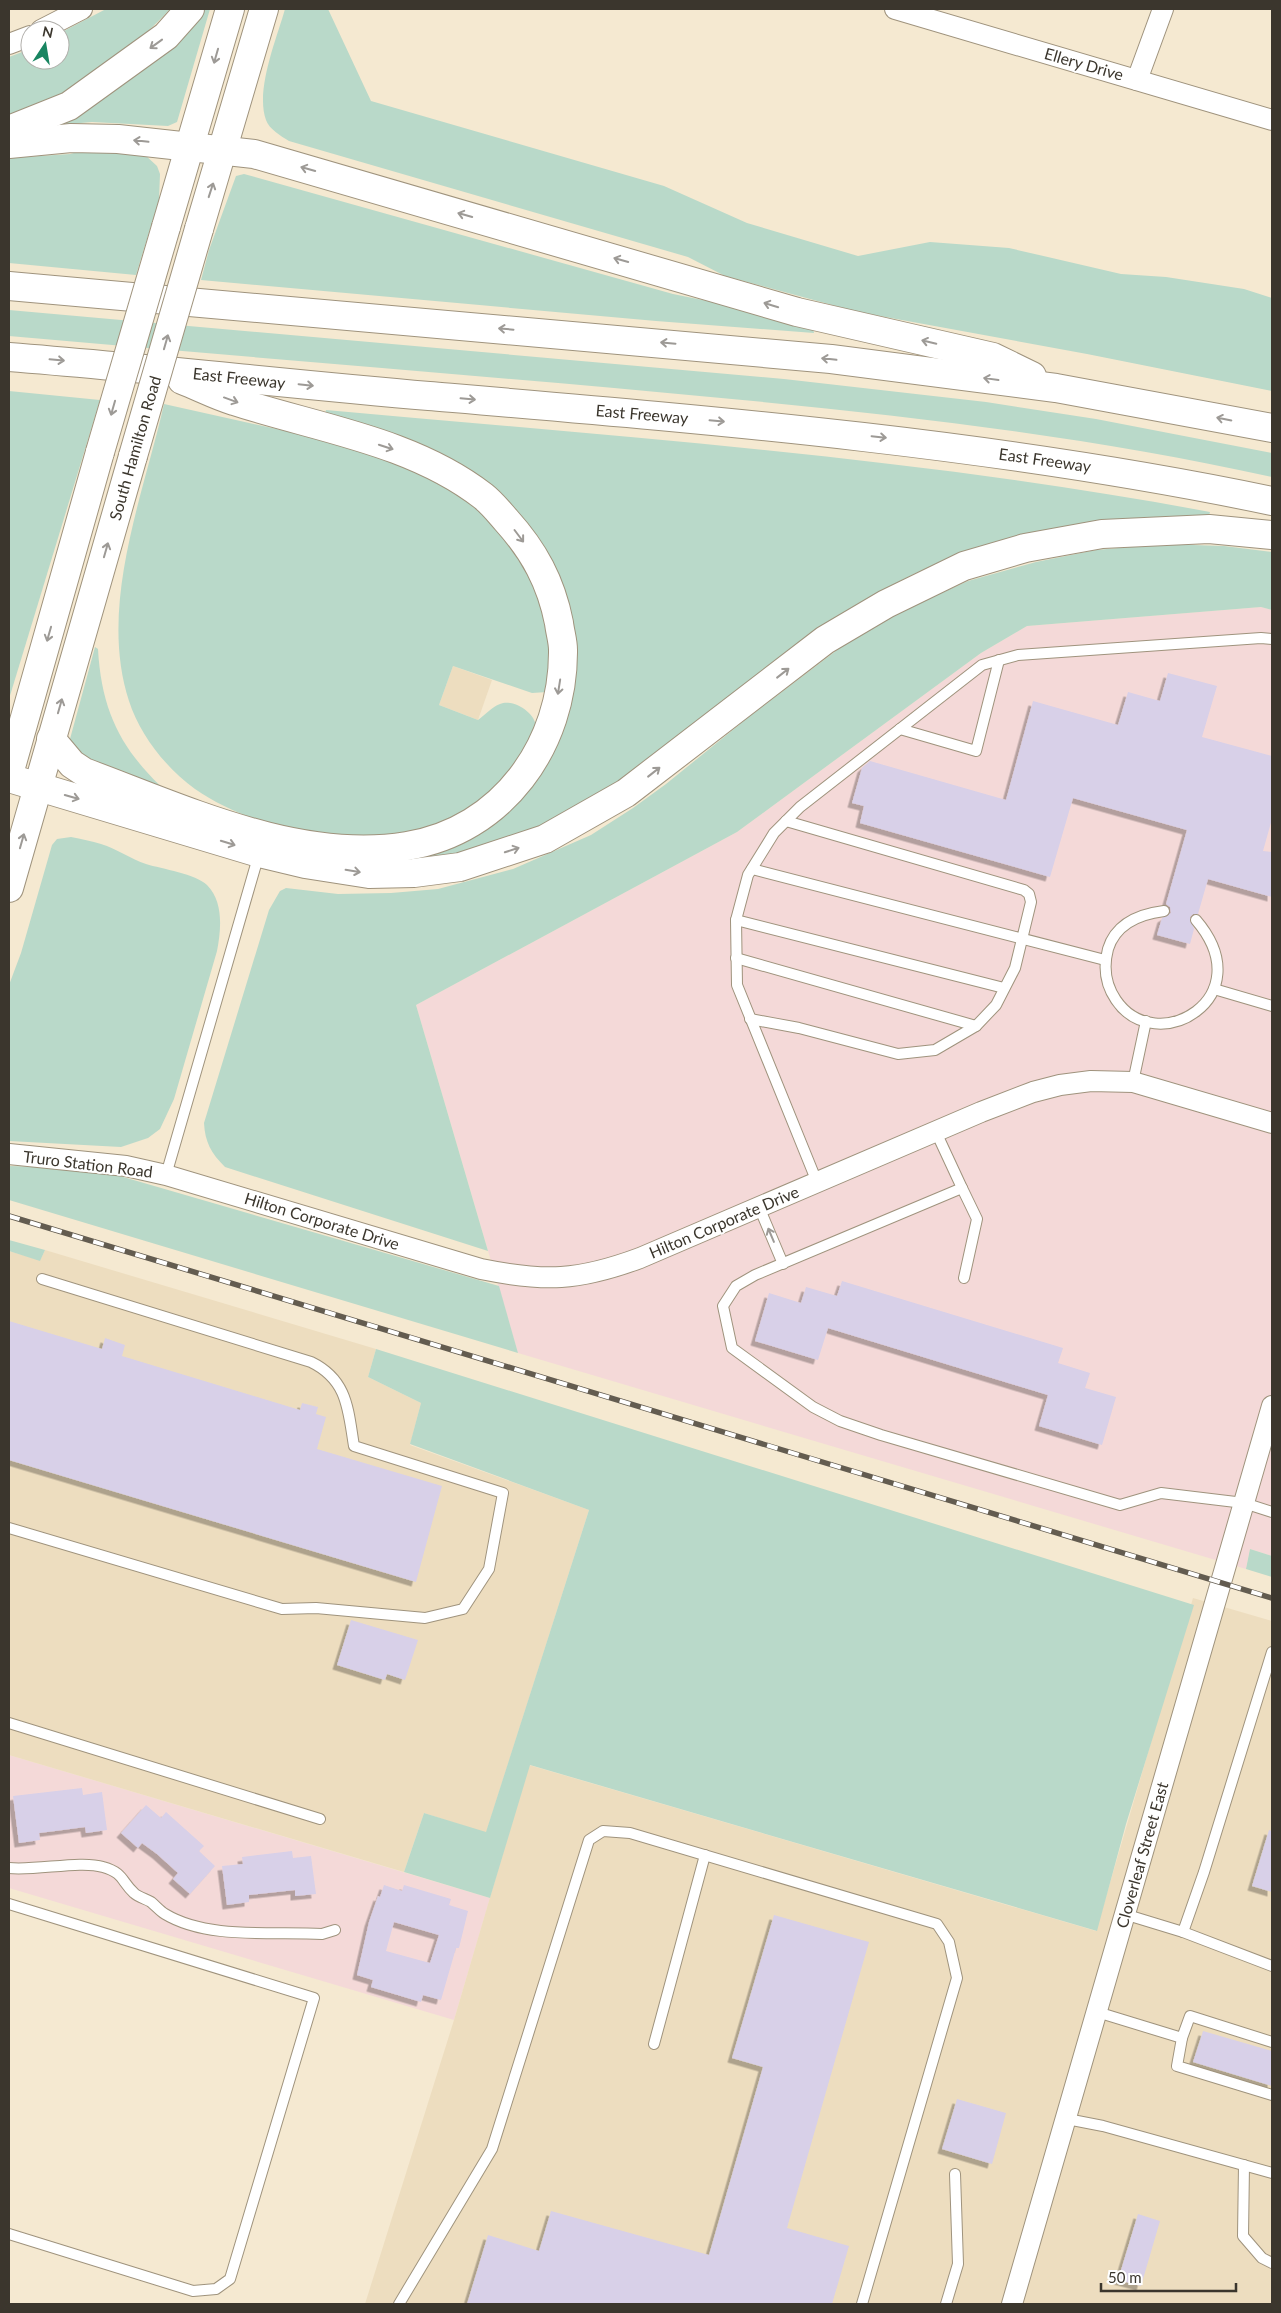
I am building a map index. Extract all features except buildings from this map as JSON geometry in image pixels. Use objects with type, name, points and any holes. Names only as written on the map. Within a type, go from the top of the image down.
[{"type":"main road","points":[[9,130],[69,106],[166,36],[190,9]]},
{"type":"main road","name":"South Hamilton Road","points":[[9,774],[100,452],[230,9]]},
{"type":"main road","name":"South Hamilton Road","points":[[9,888],[132,456],[224,150],[264,9]]},
{"type":"main road","points":[[9,144],[71,138],[118,139],[254,154],[797,312],[993,357],[1056,388]]},
{"type":"main road","points":[[9,286],[715,347],[944,372],[1056,388],[1272,428]]},
{"type":"main road","name":"East Freeway","points":[[9,357],[153,368],[314,386],[774,426],[913,441],[1115,470],[1272,500]]},
{"type":"main road","points":[[51,739],[72,764],[84,772],[227,825],[320,847],[373,850],[442,839],[474,821],[502,800],[523,776],[549,731],[559,688],[564,649],[555,604],[540,565],[514,530],[485,497],[450,474],[411,455],[232,401],[153,368]]},
{"type":"main road","points":[[9,778],[259,853],[305,864],[369,874],[414,873],[460,867],[545,839],[626,793],[825,640],[886,604],[964,566],[1025,548],[1102,534],[1208,529],[1272,535]]},
{"type":"street","points":[[61,20],[82,9]]},
{"type":"street","name":"Ellery Drive","points":[[895,9],[1272,120]]},
{"type":"street","points":[[1137,80],[1163,9]]},
{"type":"street","name":"Hilton Corporate Drive","points":[[166,1175],[481,1269],[522,1277],[562,1278],[605,1271],[1033,1092],[1060,1085],[1091,1081],[1133,1082],[1272,1123]]},
{"type":"street","name":"Truro Station Road","points":[[9,1154],[126,1166],[166,1175]]},
{"type":"street","name":"Cloverleaf Street East","points":[[1012,2304],[1272,1406]]},
{"type":"lane","points":[[817,1182],[737,985],[736,920],[748,875],[774,833],[800,807],[982,665],[1028,654],[1261,638],[1272,639]]},
{"type":"lane","points":[[900,729],[976,751],[999,660]]},
{"type":"lane","points":[[750,1018],[799,1028],[898,1054],[935,1050],[976,1026],[996,1005],[1015,968],[1031,902],[1029,894],[1024,890],[786,821]]},
{"type":"lane","points":[[166,1175],[259,853]]},
{"type":"lane","points":[[752,869],[1105,960]]},
{"type":"lane","points":[[1164,911],[1144,913],[1130,920],[1118,931],[1110,945],[1105,960],[1106,976],[1115,998],[1132,1014],[1146,1021],[1162,1024],[1178,1021],[1199,1008],[1214,989],[1218,974],[1218,958],[1213,942],[1196,920]]},
{"type":"lane","points":[[736,920],[1004,988]]},
{"type":"lane","points":[[736,958],[976,1026]]},
{"type":"lane","points":[[1214,989],[1272,1006]]},
{"type":"lane","points":[[1133,1082],[1146,1021]]},
{"type":"lane","points":[[936,1132],[977,1219],[964,1278]]},
{"type":"lane","points":[[962,1188],[782,1264],[736,1286],[723,1306],[732,1348],[813,1407],[840,1421],[873,1432],[1120,1505],[1161,1493],[1244,1503],[1272,1512]]},
{"type":"lane","points":[[759,1207],[782,1264]]},
{"type":"lane","points":[[9,1528],[282,1609],[316,1608],[426,1618],[463,1609],[489,1569],[502,1493],[354,1446],[344,1394],[324,1368],[311,1362],[42,1279]]},
{"type":"lane","points":[[1183,1932],[1204,1872],[1272,1652]]},
{"type":"lane","points":[[9,1723],[320,1819]]},
{"type":"lane","points":[[399,2304],[492,2150],[589,1840],[603,1831],[630,1833],[937,1924],[949,1942],[957,1978],[862,2304]]},
{"type":"lane","points":[[654,2044],[706,1855]]},
{"type":"lane","points":[[9,1868],[28,1870],[89,1865],[103,1867],[121,1875],[134,1893],[150,1901],[166,1914],[195,1926],[233,1933],[322,1934],[335,1930]]},
{"type":"lane","points":[[9,1904],[314,1998],[230,2279],[216,2289],[193,2291],[9,2234]]},
{"type":"lane","points":[[1124,1914],[1183,1932],[1272,1966]]},
{"type":"lane","points":[[1097,2012],[1182,2038]]},
{"type":"lane","points":[[1272,2042],[1190,2016],[1182,2038],[1177,2066],[1272,2095]]},
{"type":"lane","points":[[1067,2119],[1103,2126],[1272,2173]]},
{"type":"lane","points":[[1244,2165],[1243,2236],[1262,2258],[1272,2263]]},
{"type":"lane","points":[[946,2304],[958,2264],[955,2174]]},
{"type":"shaded area","points":[[1261,607],[1272,610],[1272,1556],[1250,1549],[1246,1569],[518,1353],[416,1005],[737,832],[981,653],[1027,626]]},
{"type":"shaded area","points":[[453,666],[492,680],[478,720],[439,705]]},
{"type":"shaded area","points":[[45,1250],[376,1349],[368,1377],[421,1403],[410,1445],[589,1510],[486,1833],[424,1813],[404,1872],[9,1755],[9,1251],[40,1260]]},
{"type":"shaded area","points":[[1193,1598],[1272,1621],[1272,2304],[365,2304],[454,2020],[529,1765],[1096,1931]]},
{"type":"shaded area","points":[[9,1755],[490,1898],[454,2020],[9,1888]]},
{"type":"green space","points":[[106,9],[170,9],[136,42],[96,73],[52,99],[9,117],[9,57],[20,53],[20,70],[70,70],[70,28]]},
{"type":"green space","points":[[203,9],[210,9],[177,122],[168,126],[92,122],[58,125]]},
{"type":"green space","points":[[285,9],[328,9],[371,101],[664,186],[747,223],[858,256],[930,242],[1009,248],[1121,274],[1166,277],[1244,289],[1272,298],[1272,391],[1087,354],[858,312],[725,276],[688,257],[289,141],[270,126],[266,120],[263,108],[263,94],[268,64]]},
{"type":"green space","points":[[93,148],[145,155],[157,166],[160,174],[159,200],[136,275],[9,263],[9,158],[70,154]]},
{"type":"green space","points":[[244,174],[673,294],[737,307],[813,328],[814,333],[656,321],[201,280],[209,250],[236,176]]},
{"type":"green space","points":[[9,310],[784,379],[986,402],[1096,419],[1272,453],[1272,477],[1191,460],[1027,433],[862,412],[614,388],[9,336]]},
{"type":"green space","points":[[9,391],[100,400],[9,699]]},
{"type":"green space","points":[[164,404],[322,439],[393,461],[432,476],[481,509],[534,577],[551,640],[547,692],[532,693],[453,666],[439,705],[478,720],[497,705],[511,703],[523,708],[535,722],[536,730],[522,755],[494,790],[458,815],[415,830],[369,836],[322,835],[276,826],[233,810],[195,789],[164,761],[140,726],[129,701],[121,665],[118,628],[127,552]]},
{"type":"green space","points":[[326,410],[658,440],[880,463],[1100,493],[1210,512],[1208,519],[960,554],[881,591],[834,621],[644,770],[560,821],[449,856],[382,862],[460,838],[567,698],[521,521],[324,419]]},
{"type":"green space","points":[[1162,544],[1224,546],[1272,552],[1272,610],[1261,607],[1027,626],[981,653],[737,832],[416,1005],[488,1251],[225,1167],[212,1152],[207,1142],[204,1123],[269,910],[280,891],[286,888],[338,894],[391,893],[438,889],[513,869],[591,835],[633,808],[870,625],[968,581],[1036,562],[1096,550]]},
{"type":"green space","points":[[95,647],[98,649],[105,698],[112,719],[122,738],[148,773],[184,807],[67,750]]},
{"type":"green space","points":[[71,837],[101,844],[146,864],[178,872],[202,881],[212,892],[219,908],[220,934],[217,951],[174,1099],[160,1129],[148,1138],[121,1147],[9,1141],[9,985],[21,953],[52,845],[57,839]]},
{"type":"green space","points":[[9,1166],[84,1168],[106,1172],[499,1286],[518,1353],[9,1200]]},
{"type":"green space","points":[[9,1240],[45,1250],[40,1261],[9,1251]]},
{"type":"green space","points":[[376,1349],[1194,1605],[1126,1824],[1097,1931],[530,1765],[490,1898],[404,1872],[424,1813],[486,1832],[589,1510],[410,1444],[421,1403],[368,1377]]},
{"type":"green space","points":[[1250,1549],[1272,1556],[1272,1577],[1246,1569]]},
{"type":"railway","points":[[9,1216],[1272,1598]]}]
